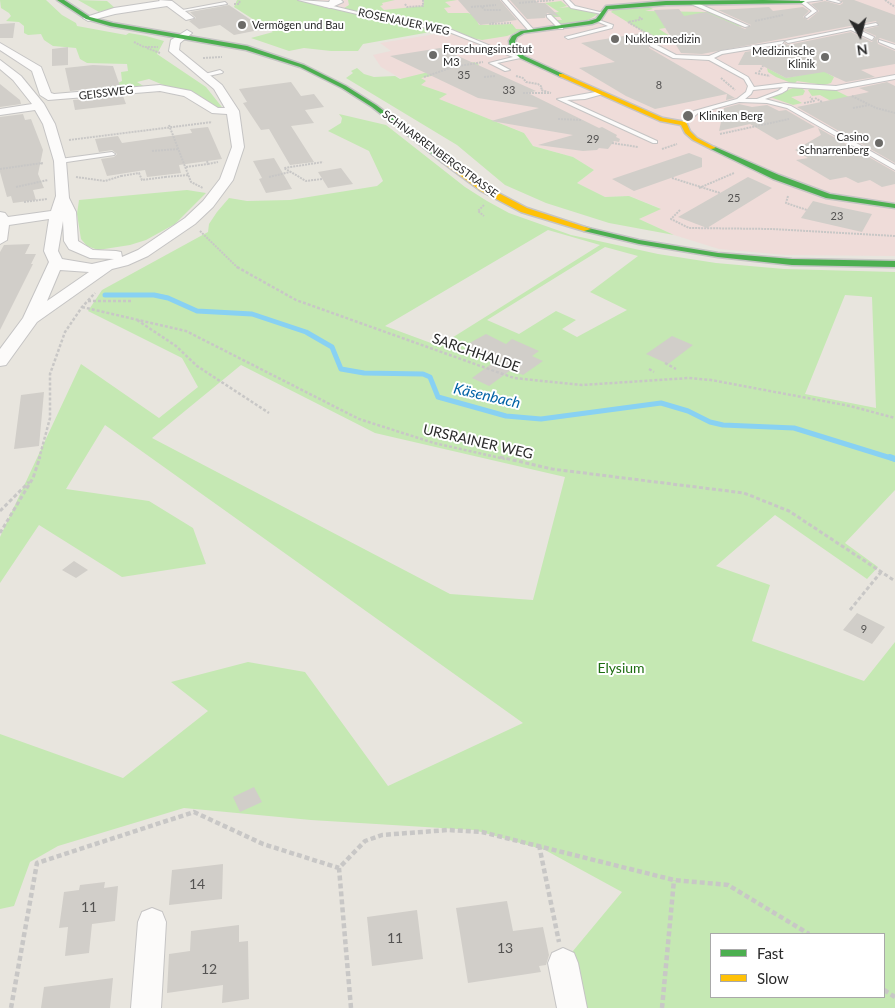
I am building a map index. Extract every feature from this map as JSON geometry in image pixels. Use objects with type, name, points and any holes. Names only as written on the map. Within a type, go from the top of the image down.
[{"type":"street","name":"SCHNARRENBERGSTRASSE","points":[[60,0],[88,18],[112,25],[190,37],[254,44],[300,58],[328,72],[394,113],[482,180],[507,196],[556,216],[620,233],[719,249],[802,256],[895,256]]},
{"type":"street","name":"SCHNARRENBERGSTRASSE","points":[[72,0],[100,15],[128,23],[262,51],[331,79],[384,113],[484,189],[524,210],[556,221],[630,240],[718,255],[792,262],[895,264]]},
{"type":"street","points":[[114,0],[118,7],[114,11]]},
{"type":"street","name":"ROSENAUER WEG","points":[[304,0],[325,5]]},
{"type":"street","points":[[325,5],[336,4],[338,1],[335,0]]},
{"type":"street","points":[[802,1],[633,4],[606,8],[600,16],[565,32],[544,26],[531,30],[513,38],[513,48],[522,57],[662,120],[684,123],[687,132],[695,139],[776,178],[830,196],[895,208]]},
{"type":"street","points":[[88,18],[114,11],[167,2],[189,18]]},
{"type":"street","points":[[56,262],[75,267],[143,253],[199,213],[231,172],[238,140],[232,111],[218,87],[178,56],[180,50],[190,37]]},
{"type":"street","name":"GEISSWEG","points":[[0,46],[21,57],[37,69],[46,95],[52,98],[144,88],[170,89],[187,93],[216,111],[232,111]]},
{"type":"street","points":[[0,63],[21,82],[53,134],[60,162],[63,213],[71,241],[74,246],[90,254],[112,260]]},
{"type":"street","points":[[0,112],[35,107]]},
{"type":"street","points":[[0,124],[21,118],[35,107]]},
{"type":"street","points":[[0,240],[2,219],[63,213]]},
{"type":"street","points":[[0,361],[31,319],[56,262],[51,251],[63,213]]},
{"type":"street","points":[[31,319],[112,260]]},
{"type":"street","points":[[146,1008],[152,922]]},
{"type":"street","points":[[563,963],[572,1008]]},
{"type":"lane","points":[[504,0],[510,9],[531,30]]},
{"type":"lane","points":[[566,0],[573,7]]},
{"type":"lane","points":[[802,1],[820,0]]},
{"type":"lane","points":[[829,0],[839,2]]},
{"type":"lane","points":[[802,1],[815,11],[807,17]]},
{"type":"lane","points":[[179,11],[225,3]]},
{"type":"lane","points":[[693,3],[747,26]]},
{"type":"lane","name":"ROSENAUER WEG","points":[[325,5],[374,17],[450,31],[475,39],[509,55]]},
{"type":"lane","points":[[549,16],[565,32],[579,34],[610,27],[611,25],[600,16],[573,7],[565,7]]},
{"type":"lane","points":[[710,58],[721,53],[878,24],[866,19],[870,18]]},
{"type":"lane","points":[[852,28],[872,38]]},
{"type":"lane","points":[[579,34],[589,40]]},
{"type":"lane","points":[[654,40],[652,45],[675,57],[710,58],[743,75],[750,83],[750,91]]},
{"type":"lane","points":[[881,41],[895,47]]},
{"type":"lane","points":[[489,61],[509,55],[522,57]]},
{"type":"lane","points":[[507,70],[492,63],[522,57]]},
{"type":"lane","points":[[204,75],[220,72]]},
{"type":"lane","points":[[739,100],[750,91],[786,85],[836,88],[895,77]]},
{"type":"lane","points":[[759,100],[780,92],[785,89],[786,85]]},
{"type":"lane","points":[[601,93],[585,97],[560,99],[655,142]]},
{"type":"lane","points":[[684,123],[696,112],[739,100],[759,100],[789,107],[895,168]]},
{"type":"lane","points":[[60,162],[112,154]]},
{"type":"path","points":[[404,4],[407,7],[423,6],[423,0]]},
{"type":"path","points":[[480,0],[485,5]]},
{"type":"path","points":[[533,5],[530,2],[554,0]]},
{"type":"path","points":[[885,0],[895,7]]},
{"type":"path","points":[[471,7],[482,6],[485,10],[490,11],[510,9]]},
{"type":"path","points":[[600,16],[618,16],[651,35],[654,40]]},
{"type":"path","points":[[620,26],[642,20],[638,16]]},
{"type":"path","points":[[144,47],[160,53]]},
{"type":"path","points":[[196,57],[215,59],[227,56]]},
{"type":"path","points":[[424,77],[453,67],[479,63]]},
{"type":"path","points":[[758,72],[763,66]]},
{"type":"path","points":[[713,74],[735,90],[750,91]]},
{"type":"path","points":[[513,76],[538,84],[542,87],[541,90],[552,93],[523,93]]},
{"type":"path","points":[[484,77],[499,77]]},
{"type":"path","points":[[836,88],[870,105],[895,113]]},
{"type":"path","points":[[853,108],[870,105]]},
{"type":"path","points":[[888,110],[895,109]]},
{"type":"path","points":[[558,119],[574,121]]},
{"type":"path","points":[[65,140],[213,122]]},
{"type":"path","points":[[169,126],[191,182],[206,189]]},
{"type":"path","points":[[152,151],[152,153],[178,149]]},
{"type":"path","points":[[322,178],[306,180],[284,168],[323,162]]},
{"type":"path","points":[[0,169],[42,163],[41,165]]},
{"type":"path","points":[[186,167],[208,164]]},
{"type":"path","points":[[699,188],[741,169]]},
{"type":"path","points":[[269,177],[291,172]]},
{"type":"path","points":[[76,177],[105,181],[121,175],[139,174],[142,180],[165,176],[189,175]]},
{"type":"path","points":[[672,178],[720,193]]},
{"type":"path","points":[[16,188],[16,186],[48,180]]},
{"type":"path","points":[[24,202],[38,200]]},
{"type":"path","points":[[786,202],[790,206],[807,210]]},
{"type":"path","points":[[680,210],[671,219],[689,228],[715,230],[772,229],[895,236]]},
{"type":"path","name":"SARCHHALDE","points":[[198,231],[203,232],[239,269],[296,300],[514,378],[582,385],[690,378],[711,380],[850,406],[895,418]]},
{"type":"path","points":[[0,533],[33,478],[50,418],[50,374],[65,332],[82,307],[100,288]]},
{"type":"path","points":[[88,301],[132,301]]},
{"type":"path","name":"URSRAINER WEG","points":[[82,307],[186,331],[360,419],[434,444],[552,469],[744,493],[789,511],[895,581]]},
{"type":"path","points":[[134,318],[176,346],[197,366],[269,412]]},
{"type":"path","points":[[665,363],[676,369]]},
{"type":"path","points":[[649,369],[654,372]]},
{"type":"path","points":[[0,511],[33,478]]},
{"type":"path","points":[[850,610],[881,572]]},
{"type":"path","points":[[11,1008],[37,863],[194,812],[263,844],[339,868]]},
{"type":"path","points":[[351,1008],[339,868],[365,841],[382,834],[448,830],[482,832],[674,880],[728,885],[807,933]]},
{"type":"path","points":[[539,845],[563,963]]},
{"type":"path","points":[[662,1008],[674,880]]},
{"type":"shaded area","name":"Kliniken Berg","points":[[275,0],[895,0],[895,256],[785,255],[719,249],[674,235],[639,219],[660,208],[629,196],[605,197],[577,183],[594,170],[573,157],[533,146],[524,133],[438,99],[446,94],[400,78],[381,67],[373,55],[391,51],[380,43],[442,33],[462,20],[354,18]]},
{"type":"green space","points":[[0,0],[46,0],[62,15],[76,23],[77,26],[126,35],[129,33],[164,41],[157,54],[206,87],[225,111],[149,79],[137,82],[145,87],[115,90],[109,87],[122,81],[121,72],[128,71],[127,64],[87,63],[80,59],[76,48],[53,46],[44,40],[41,34],[28,35],[24,33],[24,26],[19,22],[6,21],[11,16],[1,8]]},
{"type":"green space","points":[[78,0],[107,1],[115,8],[99,12]]},
{"type":"green space","points":[[237,0],[297,0],[341,10],[349,5],[348,0],[395,0],[382,3],[383,5],[380,6],[384,10],[423,6],[424,0],[457,0],[445,2],[451,7],[444,8],[448,13],[468,13],[474,15],[479,25],[512,24],[516,29],[525,29],[507,36],[482,40],[436,31],[363,44],[358,51],[304,48],[289,51],[251,38],[273,32],[234,7]]},
{"type":"green space","points":[[561,1],[567,6],[559,8],[569,7],[598,14],[588,20],[561,25],[556,20],[562,20],[560,17],[553,17],[549,13],[559,12],[545,3]]},
{"type":"green space","points":[[645,5],[653,9],[645,11],[709,12],[743,27],[702,22],[659,29],[670,36],[668,37],[671,39],[660,42],[611,12],[615,8]]},
{"type":"green space","points":[[469,62],[478,63],[479,67],[421,78],[426,81],[421,85],[447,94],[439,99],[524,133],[533,146],[573,157],[594,170],[577,183],[605,197],[629,196],[661,209],[639,219],[674,235],[609,223],[546,203],[505,185],[457,145],[346,78],[353,73],[351,71],[357,68],[364,74],[374,77],[395,76],[400,79]]},
{"type":"green space","points":[[767,68],[786,78],[827,70],[827,73],[834,77],[831,83],[824,85],[797,81],[794,84],[776,77],[768,72]]},
{"type":"green space","points":[[793,88],[802,88],[805,91],[803,95],[791,97],[802,103],[793,105],[770,97]]},
{"type":"green space","points":[[812,88],[835,90],[859,102],[831,101],[820,95],[812,96],[808,90]]},
{"type":"green space","name":"Elysium","points":[[339,114],[386,125],[465,187],[487,201],[509,213],[571,235],[658,254],[716,263],[784,269],[895,272],[895,490],[845,543],[878,567],[867,579],[775,515],[716,566],[770,585],[752,641],[864,681],[895,642],[895,1008],[576,1008],[563,963],[622,892],[545,850],[474,830],[311,820],[184,808],[58,846],[30,862],[14,906],[0,909],[0,734],[123,778],[208,711],[171,682],[248,662],[305,672],[388,786],[523,723],[105,425],[66,489],[149,501],[193,528],[206,564],[122,577],[39,525],[0,583],[0,537],[81,364],[159,418],[198,387],[182,358],[88,311],[102,290],[208,232],[209,224],[229,198],[247,201],[290,200],[377,186],[383,181],[369,151],[328,131],[341,123],[342,118]],"holes":[[[548,230],[600,245],[439,346],[385,326]],[[605,247],[638,256],[590,292],[627,310],[577,337],[562,329],[576,320],[556,311],[519,334],[487,320]],[[845,295],[872,297],[876,408],[805,394]],[[241,365],[375,433],[565,477],[533,600],[450,594],[152,438]]]},
{"type":"green space","points":[[187,190],[206,193],[175,224],[146,240],[130,245],[98,250],[87,246],[81,239],[77,214],[79,200]]},
{"type":"building","points":[[458,0],[500,0],[517,20],[480,25]]},
{"type":"building","points":[[510,0],[535,0],[538,3],[545,3],[560,17],[547,13],[545,18],[527,19]]},
{"type":"building","points":[[841,0],[854,0],[895,15],[895,43],[880,38],[877,40],[878,44],[895,51],[895,64],[861,70],[875,77],[846,82],[824,72],[786,78],[761,65],[738,65],[745,52],[782,46],[785,43],[788,45],[851,32],[872,42],[876,36],[863,30],[879,26],[876,21],[702,54],[681,53],[654,10],[679,9],[684,16],[706,12],[745,29],[751,25],[718,10],[769,7],[773,11],[803,7],[809,11],[803,17],[808,20],[819,11],[811,4],[825,1],[840,5],[843,3]]},
{"type":"building","points":[[229,5],[264,29],[234,35],[220,25],[199,29],[189,21],[196,18],[190,12]]},
{"type":"building","points":[[15,23],[13,38],[0,38],[0,24]]},
{"type":"building","name":"Medizinische Klinik","points":[[648,32],[654,36],[649,40],[649,48],[735,98],[726,100],[727,94],[655,109],[626,96],[579,68],[615,62],[581,43]]},
{"type":"building","points":[[68,47],[68,65],[52,66],[52,49]]},
{"type":"building","points":[[440,48],[536,91],[528,93],[617,135],[616,137],[620,139],[619,142],[614,141],[608,149],[599,148],[597,150],[583,151],[538,145],[573,135],[491,121],[539,108],[478,98],[390,56]]},
{"type":"building","points":[[93,65],[113,66],[120,86],[70,91],[65,68]]},
{"type":"building","points":[[291,82],[301,96],[314,94],[324,107],[305,110],[314,123],[291,126],[314,162],[290,165],[269,129],[261,130],[243,103],[247,102],[239,89]]},
{"type":"building","points":[[887,82],[895,86],[895,163],[797,107],[869,92],[859,88]]},
{"type":"building","points":[[0,84],[20,100],[21,104],[0,107]]},
{"type":"building","points":[[123,96],[126,104],[75,110],[73,100]]},
{"type":"building","points":[[739,104],[752,107],[767,105],[779,111],[786,110],[815,127],[777,140],[750,124],[719,131],[724,108]]},
{"type":"building","points":[[23,114],[25,120],[31,119],[43,150],[38,174],[44,188],[33,190],[36,200],[13,203],[11,196],[7,197],[0,172],[0,117]]},
{"type":"building","points":[[208,127],[222,159],[179,165],[181,173],[147,177],[145,170],[107,176],[101,159],[114,157],[117,154],[112,150],[99,152],[95,139],[118,136],[122,143],[192,133],[190,129]]},
{"type":"building","points":[[818,128],[895,172],[895,184],[882,187],[870,180],[858,183],[846,177],[830,180],[796,160],[808,158],[795,150],[821,135]]},
{"type":"building","points":[[689,153],[702,158],[702,167],[634,191],[612,179]]},
{"type":"building","points":[[274,158],[292,189],[266,193],[259,179],[262,178],[253,161]]},
{"type":"building","points":[[341,168],[353,184],[328,188],[318,172]]},
{"type":"building","points":[[748,177],[772,188],[707,228],[678,217]]},
{"type":"building","points":[[813,201],[872,214],[862,232],[801,218]]},
{"type":"building","points":[[30,244],[25,254],[36,254],[31,264],[33,264],[0,330],[0,252],[4,245]]},
{"type":"building","points":[[486,334],[506,344],[512,339],[539,351],[532,356],[543,361],[523,375],[511,370],[489,386],[472,378],[494,362],[464,346]]},
{"type":"building","points":[[672,336],[693,345],[668,364],[646,354]]},
{"type":"building","points":[[44,392],[39,446],[14,449],[21,395]]},
{"type":"building","points":[[74,561],[88,570],[76,578],[62,570]]},
{"type":"building","points":[[857,613],[885,627],[872,644],[843,630]]},
{"type":"building","points":[[254,787],[262,802],[240,812],[233,797]]},
{"type":"building","points":[[223,864],[222,899],[169,905],[172,870]]},
{"type":"building","points":[[105,882],[104,888],[118,886],[115,921],[92,924],[89,953],[65,956],[68,927],[59,928],[64,892],[79,890],[80,885]]},
{"type":"building","points":[[507,901],[513,931],[543,927],[549,955],[546,965],[539,966],[541,972],[468,983],[456,908]]},
{"type":"building","points":[[417,910],[423,959],[372,966],[367,917]]},
{"type":"building","points":[[239,925],[239,942],[248,941],[249,999],[222,1003],[223,985],[167,993],[169,954],[190,951],[191,931]]},
{"type":"building","points":[[113,978],[110,1008],[41,1008],[44,987]]},
{"type":"waterway","name":"Käsenbach","points":[[105,295],[154,295],[168,298],[197,311],[252,314],[306,332],[332,347],[341,369],[364,373],[423,374],[430,377],[438,397],[506,416],[541,419],[661,403],[688,411],[710,422],[723,425],[794,428],[894,459]]},
{"type":"waterway","name":"Käsenbach","points":[[890,457],[895,459]]},
{"type":"traffic: fast","points":[[60,0],[88,18],[112,25],[247,48],[302,66],[344,87],[374,106],[445,160]]},
{"type":"traffic: fast","points":[[561,75],[522,57],[513,48],[512,41],[515,36],[523,32],[590,23],[598,20],[606,8],[613,7],[666,3],[802,1]]},
{"type":"traffic: fast","points":[[713,148],[776,177],[829,196],[895,206]]},
{"type":"traffic: fast","points":[[587,229],[639,242],[718,255],[792,262],[895,264]]},
{"type":"traffic: slow","points":[[561,75],[662,120],[684,123],[687,132],[695,139],[713,148]]},
{"type":"traffic: slow","points":[[445,160],[484,189],[524,210],[587,229]]},
{"type":"place","name":"Vermögen und Bau","points":[[242,25]]},
{"type":"place","name":"Nuklearmedizin","points":[[615,39]]},
{"type":"place","name":"Forschungsinstitut M3","points":[[433,55]]},
{"type":"place","name":"Medizinische Klinik","points":[[825,57]]},
{"type":"place","name":"Kliniken Berg","points":[[688,116]]},
{"type":"place","name":"Casino Schnarrenberg","points":[[879,143]]}]
